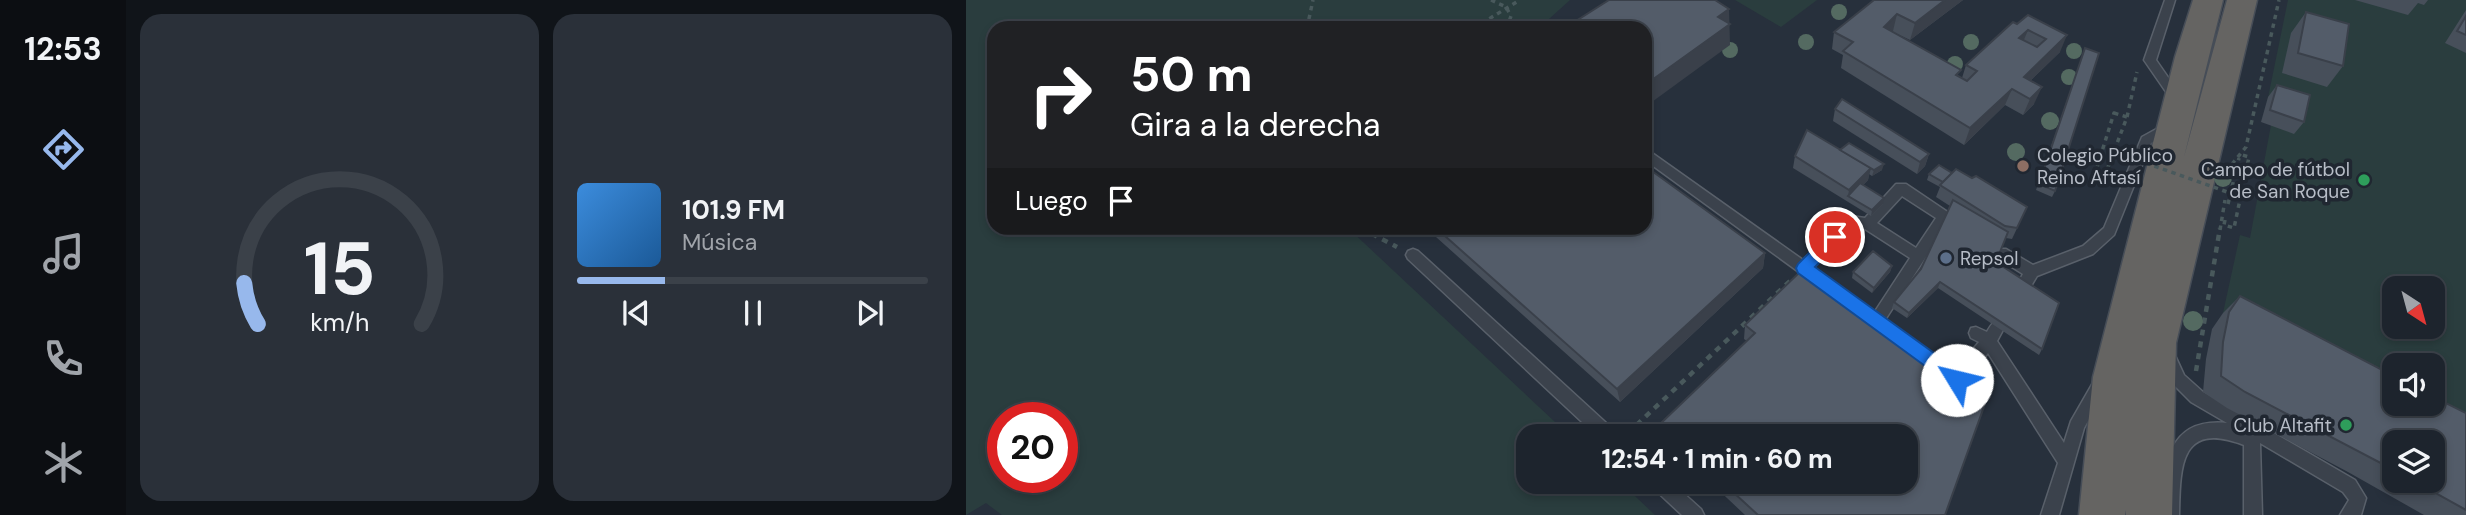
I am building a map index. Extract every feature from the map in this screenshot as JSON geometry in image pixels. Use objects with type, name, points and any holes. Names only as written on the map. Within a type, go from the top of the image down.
[{"type":"highway","points":[[2140,336],[2177,114],[2208,0]]},
{"type":"highway","points":[[2102,515],[2114,377],[2140,336],[2242,0]]},
{"type":"highway","points":[[2140,336],[2155,343],[2149,515]]},
{"type":"lane","points":[[2023,287],[2032,272],[2088,250],[2109,231],[2146,140],[2177,114],[2150,60],[2170,0]]},
{"type":"lane","points":[[1652,158],[1835,291]]},
{"type":"lane","points":[[1868,225],[1901,188],[1944,217],[1901,284],[1871,318],[1957,380],[1987,334],[2066,461]]},
{"type":"lane","points":[[1804,268],[1851,221],[1868,225],[1919,257]]},
{"type":"lane","points":[[2001,253],[2032,272]]},
{"type":"lane","points":[[1413,255],[1596,424]]},
{"type":"lane","points":[[1901,284],[1915,293]]},
{"type":"lane","points":[[2050,515],[2077,426],[2140,336],[2179,380],[2207,403],[2349,486],[2358,498],[2355,509],[2349,515]]},
{"type":"lane","points":[[2171,515],[2171,474],[2177,454],[2187,438],[2202,430],[2220,427],[2252,440],[2277,446]]},
{"type":"lane","points":[[2252,440],[2253,515]]},
{"type":"lane","points":[[1672,494],[1695,515]]},
{"type":"path","points":[[1309,21],[1314,0]]},
{"type":"path","points":[[1491,0],[1506,7],[1511,16],[1509,21]]},
{"type":"path","points":[[1485,21],[1520,0]]},
{"type":"path","points":[[2207,403],[2194,381],[2232,163],[2246,147],[2279,0]]},
{"type":"path","points":[[2127,117],[2114,113],[2093,180],[2102,183],[2127,117],[2139,63],[2150,60]]},
{"type":"path","points":[[2112,151],[2230,193]]},
{"type":"path","points":[[2240,154],[2224,225],[2234,228],[2249,157]]},
{"type":"path","points":[[1374,235],[1413,255]]},
{"type":"path","points":[[1638,424],[1804,268]]},
{"type":"shaded area","points":[[966,0],[1570,0],[1547,21],[987,21],[987,235],[1355,235],[1557,424],[1516,424],[1516,494],[1633,494],[1655,515],[1002,515],[986,503],[966,515]]},
{"type":"shaded area","points":[[1735,0],[1817,0],[1781,27]]},
{"type":"shaded area","name":"Campo de fútbol de San Roque","points":[[2288,0],[2466,0],[2466,443],[2416,416],[2445,416],[2445,353],[2382,353],[2382,398],[2223,313],[2240,235],[2250,238],[2271,125],[2263,122]]},
{"type":"building","points":[[1609,0],[1715,0],[1729,9],[1718,17],[1730,24],[1652,80],[1652,21],[1576,21]]},
{"type":"building","points":[[1874,0],[1945,0],[1915,23],[1897,14],[1884,27],[1961,70],[1956,75],[1967,81],[1977,71],[1966,65],[2013,22],[2017,24],[2028,15],[2067,35],[2024,77],[2042,87],[2030,99],[2012,89],[1970,128],[1843,51],[1853,42],[1834,32]],"holes":[[[2028,30],[2046,39],[2037,47],[2019,38]]]},
{"type":"building","points":[[2306,12],[2349,24],[2343,66],[2298,53]]},
{"type":"building","points":[[2466,16],[2466,35],[2457,31]]},
{"type":"building","points":[[2085,48],[2099,53],[2055,191],[2039,184]]},
{"type":"building","points":[[2277,85],[2310,95],[2304,122],[2270,110]]},
{"type":"building","points":[[1842,99],[1929,154],[1920,162],[1835,109]]},
{"type":"building","points":[[1807,130],[1871,168],[1849,190],[1795,156]]},
{"type":"building","points":[[1849,143],[1884,164],[1874,170],[1840,150]]},
{"type":"building","points":[[1939,165],[1952,173],[1943,182],[1929,174]]},
{"type":"building","points":[[1956,169],[1972,178],[1976,176],[2027,207],[2017,228],[2005,226],[1940,185]]},
{"type":"building","points":[[1652,171],[1765,253],[1617,389],[1444,235],[1652,235]]},
{"type":"building","points":[[1860,183],[1884,198],[1872,210],[1848,196]]},
{"type":"building","points":[[1953,200],[2008,232],[1996,262],[2059,303],[2042,349],[1940,282],[1909,313],[1894,302],[1921,269]]},
{"type":"building","points":[[1873,251],[1892,266],[1874,288],[1853,272]]},
{"type":"building","points":[[1804,268],[1986,401],[1945,515],[1758,515],[1735,494],[1918,494],[1918,424],[1660,424],[1755,333],[1745,325]]},
{"type":"building","points":[[2240,296],[2382,370],[2382,416],[2445,416],[2445,402],[2466,413],[2466,510],[2436,493],[2445,493],[2445,430],[2382,430],[2382,464],[2245,392],[2221,376],[2223,342],[2229,312]]},
{"type":"place","name":"Colegio Público Reino Aftasí","points":[[2023,166]]},
{"type":"place","name":"Campo de fútbol de San Roque","points":[[2364,180]]},
{"type":"place","name":"Repsol","points":[[1946,258]]},
{"type":"place","name":"Club Altafit","points":[[2346,425]]},
{"type":"route","points":[[1835,237],[1804,268],[1957,380]]}]
